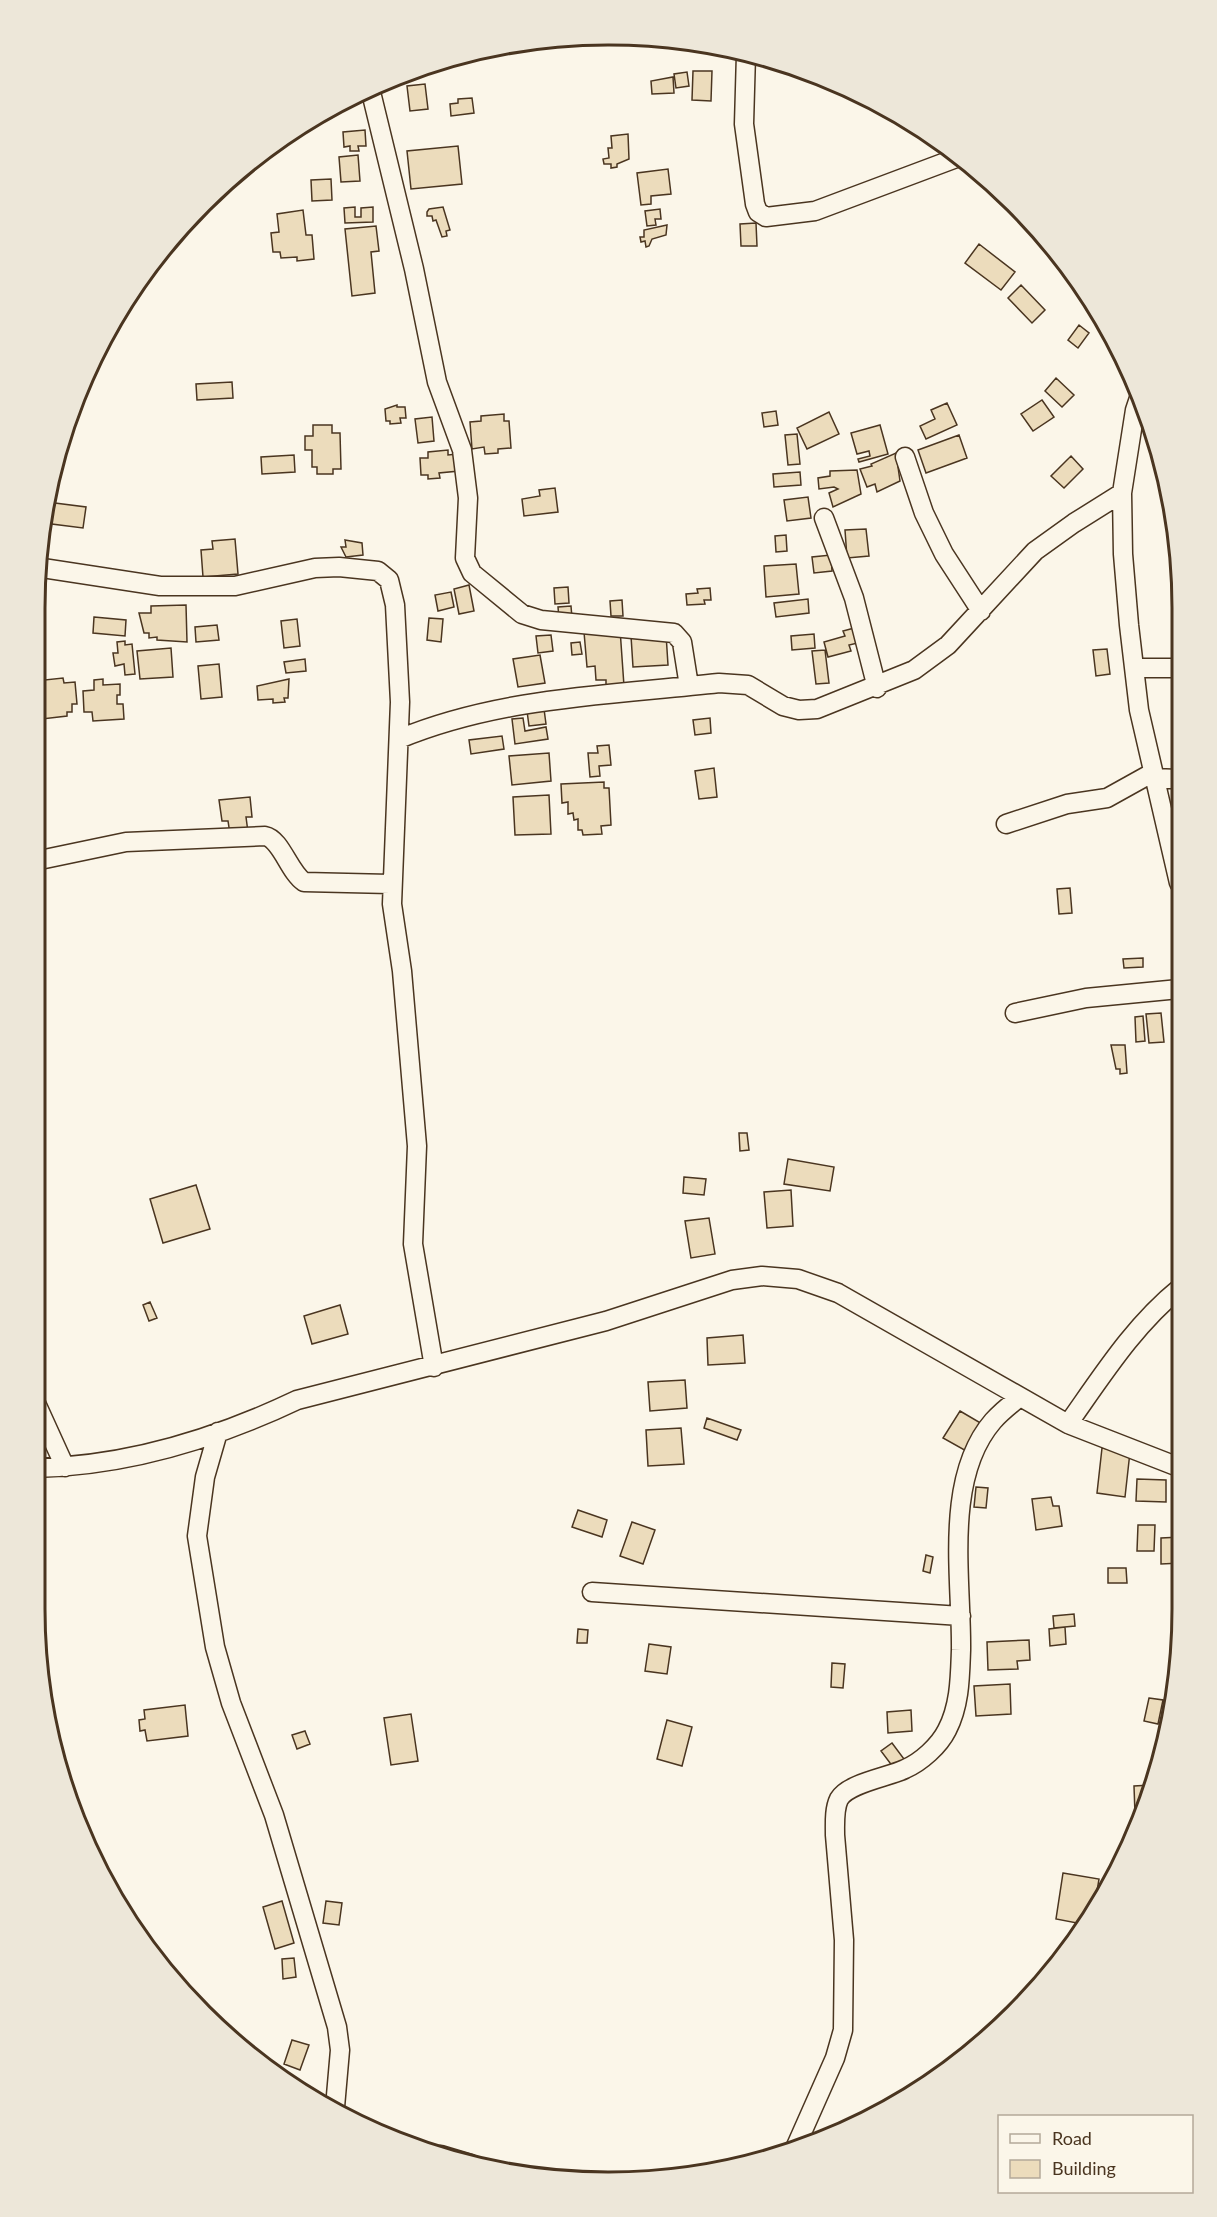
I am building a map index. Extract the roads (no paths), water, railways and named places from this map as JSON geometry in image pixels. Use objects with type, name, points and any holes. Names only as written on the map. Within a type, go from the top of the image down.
[{"type":"street","points":[[746,62],[744,124],[755,204],[758,212],[766,217],[815,211],[950,160]]},
{"type":"street","points":[[372,97],[414,268],[437,382],[462,450],[468,498],[465,558],[472,573],[522,614],[541,620],[674,633],[682,642],[689,686]]},
{"type":"street","points":[[1135,409],[1122,493],[1123,554],[1139,710],[1172,854]]},
{"type":"street","points":[[905,457],[924,513],[934,534],[981,611]]},
{"type":"street","points":[[399,739],[456,719],[539,701],[733,682],[748,685],[783,706],[799,710],[817,709],[877,688],[931,660],[981,611],[1035,551],[1122,493]]},
{"type":"street","points":[[824,518],[854,598],[877,688]]},
{"type":"street","points":[[46,569],[160,586],[235,586],[315,568],[363,568],[378,571],[389,580],[395,605],[399,739],[390,884],[403,982],[417,1146],[413,1244],[434,1367]]},
{"type":"street","points":[[1135,668],[1172,668]]},
{"type":"street","points":[[1006,824],[1067,804],[1107,798],[1153,776],[1172,778]]},
{"type":"street","points":[[45,859],[126,842],[266,836],[275,841],[304,882],[390,884]]},
{"type":"street","points":[[1015,1013],[1086,998],[1172,990]]},
{"type":"street","points":[[45,1468],[65,1467],[134,1456],[218,1432],[297,1400],[366,1381],[434,1367],[606,1321],[732,1280],[762,1276],[798,1279],[838,1293],[1068,1424],[1172,1464]]},
{"type":"street","points":[[1068,1424],[1124,1347],[1157,1307],[1172,1295]]},
{"type":"street","points":[[803,2137],[835,2058],[843,2030],[844,1940],[835,1826],[839,1799],[847,1791],[906,1769],[924,1757],[948,1730],[960,1691],[960,1511],[968,1472],[974,1452],[992,1422],[1020,1396]]},
{"type":"street","points":[[45,1423],[65,1467]]},
{"type":"street","points":[[218,1432],[205,1477],[197,1536],[202,1574],[215,1647],[231,1703],[274,1815],[337,2027],[340,2050],[335,2102]]},
{"type":"street","points":[[592,1592],[961,1616]]}]
